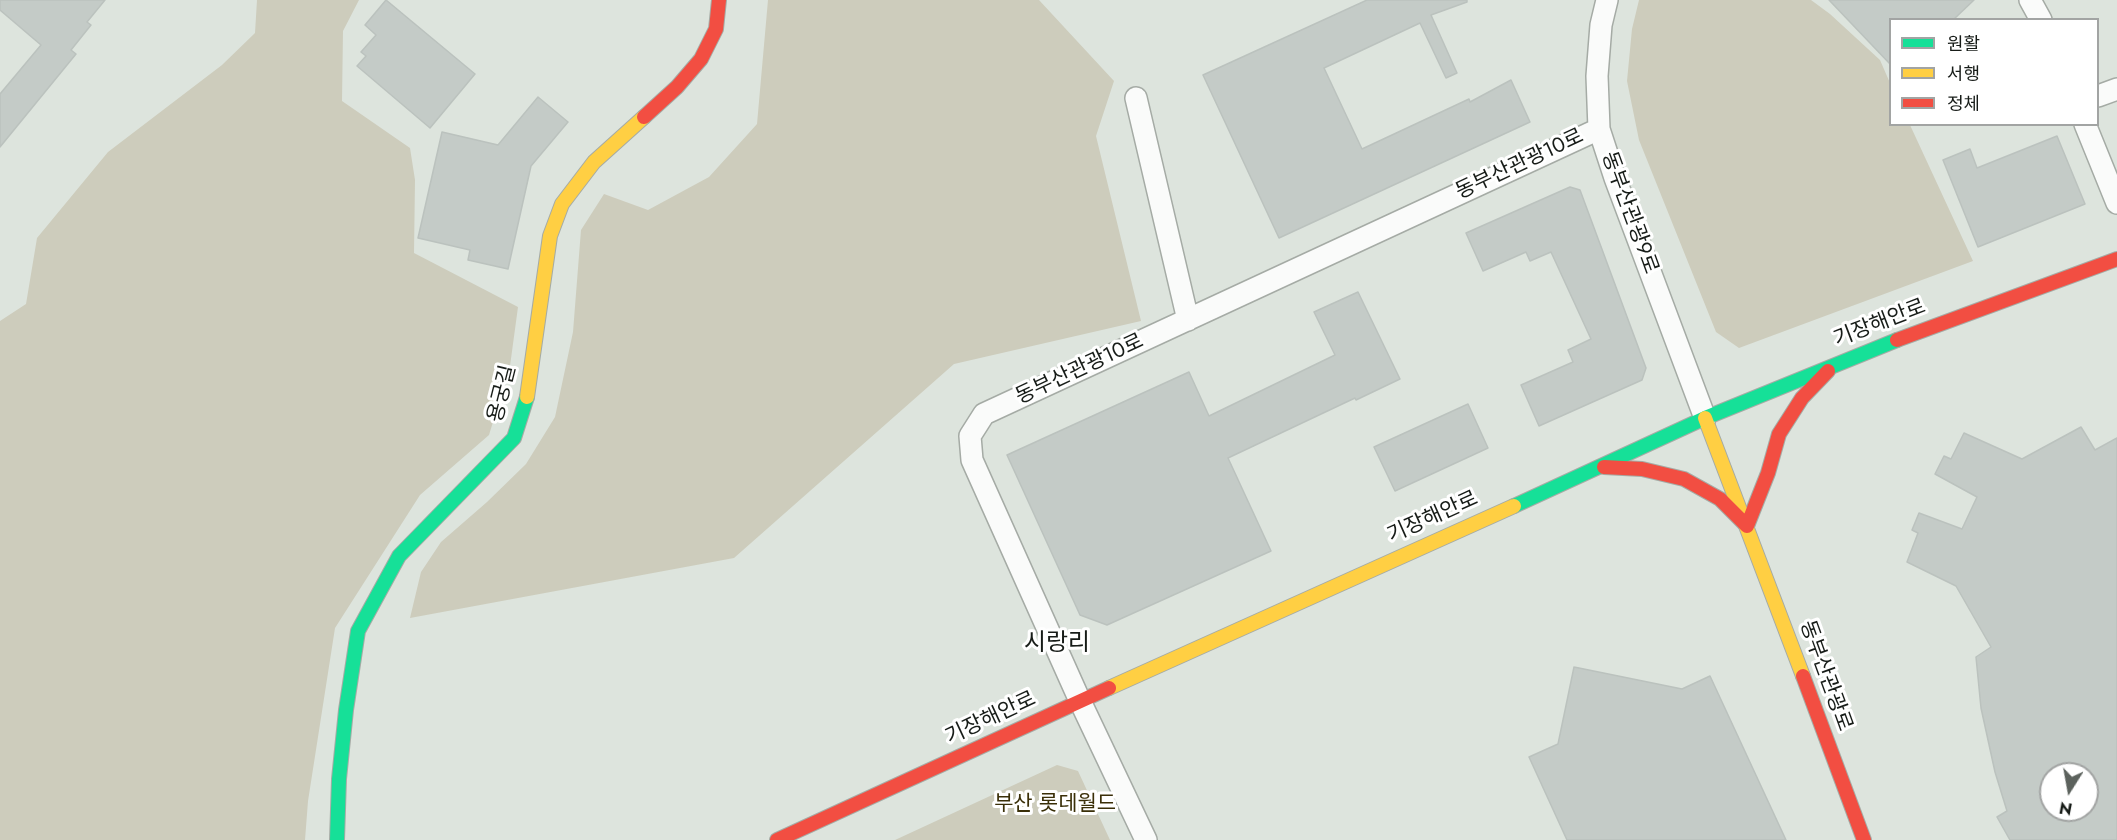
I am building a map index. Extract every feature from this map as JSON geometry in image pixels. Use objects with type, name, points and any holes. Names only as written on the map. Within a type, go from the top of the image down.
[{"type":"main road","name":"용궁길","points":[[337,840],[339,779],[346,710],[358,632],[399,556],[514,438],[526,405],[550,236],[562,204],[594,162],[678,87],[701,59],[716,29],[719,0]]},
{"type":"main road","name":"기장해안로","points":[[777,840],[1705,418],[1834,364],[2117,259]]},
{"type":"main road","points":[[1747,526],[1768,473],[1779,434],[1802,398],[1834,364]]},
{"type":"main road","name":"동부산관광로","points":[[1705,418],[1864,840]]},
{"type":"main road","name":"동부산관광로","points":[[1601,466],[1642,469],[1684,479],[1720,499],[1747,526]]},
{"type":"street","name":"동부산관광9로","points":[[1607,0],[1601,26],[1597,76],[1599,129],[1615,178],[1705,418]]},
{"type":"street","points":[[2030,0],[2040,18]]},
{"type":"street","points":[[2099,95],[2117,89]]},
{"type":"street","points":[[1136,98],[1188,320]]},
{"type":"street","points":[[2086,126],[2117,203]]},
{"type":"street","name":"동부산관광10로","points":[[1146,840],[1080,701],[972,460],[970,436],[984,414],[1599,129]]},
{"type":"green space","points":[[257,0],[359,0],[343,31],[342,101],[410,148],[415,180],[414,253],[518,307],[510,366],[489,435],[420,495],[335,628],[308,801],[305,840],[0,840],[0,321],[26,304],[37,238],[108,152],[222,65],[255,33]]},
{"type":"green space","points":[[768,0],[1039,0],[1114,81],[1096,136],[1141,321],[954,364],[734,558],[410,618],[421,572],[441,542],[526,464],[555,417],[573,332],[581,230],[604,194],[648,210],[709,177],[757,124]]},
{"type":"green space","points":[[1639,0],[1811,0],[1830,14],[1880,60],[1889,81],[1889,126],[1910,126],[1973,261],[1739,348],[1716,332],[1639,140],[1627,81],[1632,29]]},
{"type":"green space","name":"부산 롯데월드","points":[[1057,765],[1078,771],[1110,840],[895,840]]},
{"type":"building","points":[[0,0],[105,0],[87,22],[91,25],[71,50],[76,54],[0,147],[0,94],[41,45],[0,10]]},
{"type":"building","points":[[386,0],[475,74],[430,128],[357,66],[366,56],[361,52],[376,35],[365,25]]},
{"type":"building","points":[[1367,0],[1467,0],[1467,2],[1431,15],[1457,73],[1446,78],[1420,23],[1324,68],[1362,149],[1469,99],[1470,102],[1511,80],[1530,122],[1279,238],[1203,75]]},
{"type":"building","points":[[1829,0],[1974,0],[1955,18],[1889,18],[1889,63]]},
{"type":"building","points":[[538,97],[568,122],[531,166],[508,269],[468,260],[470,250],[418,238],[442,132],[498,145]]},
{"type":"building","points":[[2057,136],[2085,204],[1978,247],[1943,160],[1970,149],[1977,168]]},
{"type":"building","points":[[1570,187],[1580,190],[1646,368],[1642,380],[1539,426],[1521,385],[1573,362],[1568,350],[1591,339],[1551,252],[1530,261],[1526,252],[1483,271],[1466,233]]},
{"type":"building","points":[[1358,292],[1400,379],[1228,458],[1271,551],[1107,625],[1080,615],[1007,455],[1189,372],[1209,416],[1335,355],[1314,312]]},
{"type":"building","points":[[1468,404],[1488,448],[1395,491],[1374,447]]},
{"type":"building","points":[[2081,427],[2095,450],[2117,438],[2117,840],[2010,840],[1997,817],[2007,811],[1995,772],[1981,708],[1976,657],[1991,647],[1956,586],[1907,562],[1918,533],[1912,530],[1919,513],[1962,529],[1977,497],[1935,474],[1944,456],[1951,459],[1964,433],[2022,459]]},
{"type":"building","points":[[1574,667],[1682,689],[1710,676],[1786,840],[1567,840],[1529,757],[1558,744]]},
{"type":"traffic: fast","points":[[1514,506],[1705,418],[1897,340]]},
{"type":"traffic: fast","points":[[337,840],[339,779],[346,710],[358,631],[399,556],[514,438],[527,397]]},
{"type":"traffic: slow","points":[[527,397],[550,236],[562,204],[594,162],[644,117]]},
{"type":"traffic: slow","points":[[1705,418],[1803,676]]},
{"type":"traffic: slow","points":[[1109,688],[1514,506]]},
{"type":"traffic: jam","points":[[644,117],[677,87],[701,59],[716,29],[719,0]]},
{"type":"traffic: jam","points":[[1897,340],[2117,259]]},
{"type":"traffic: jam","points":[[1604,467],[1642,469],[1684,479],[1720,499],[1747,526],[1768,473],[1779,434],[1802,398],[1828,371]]},
{"type":"traffic: jam","points":[[1803,676],[1864,840]]},
{"type":"traffic: jam","points":[[777,840],[1109,688]]},
{"type":"district","name":"시랑리","points":[[1057,644]]}]
